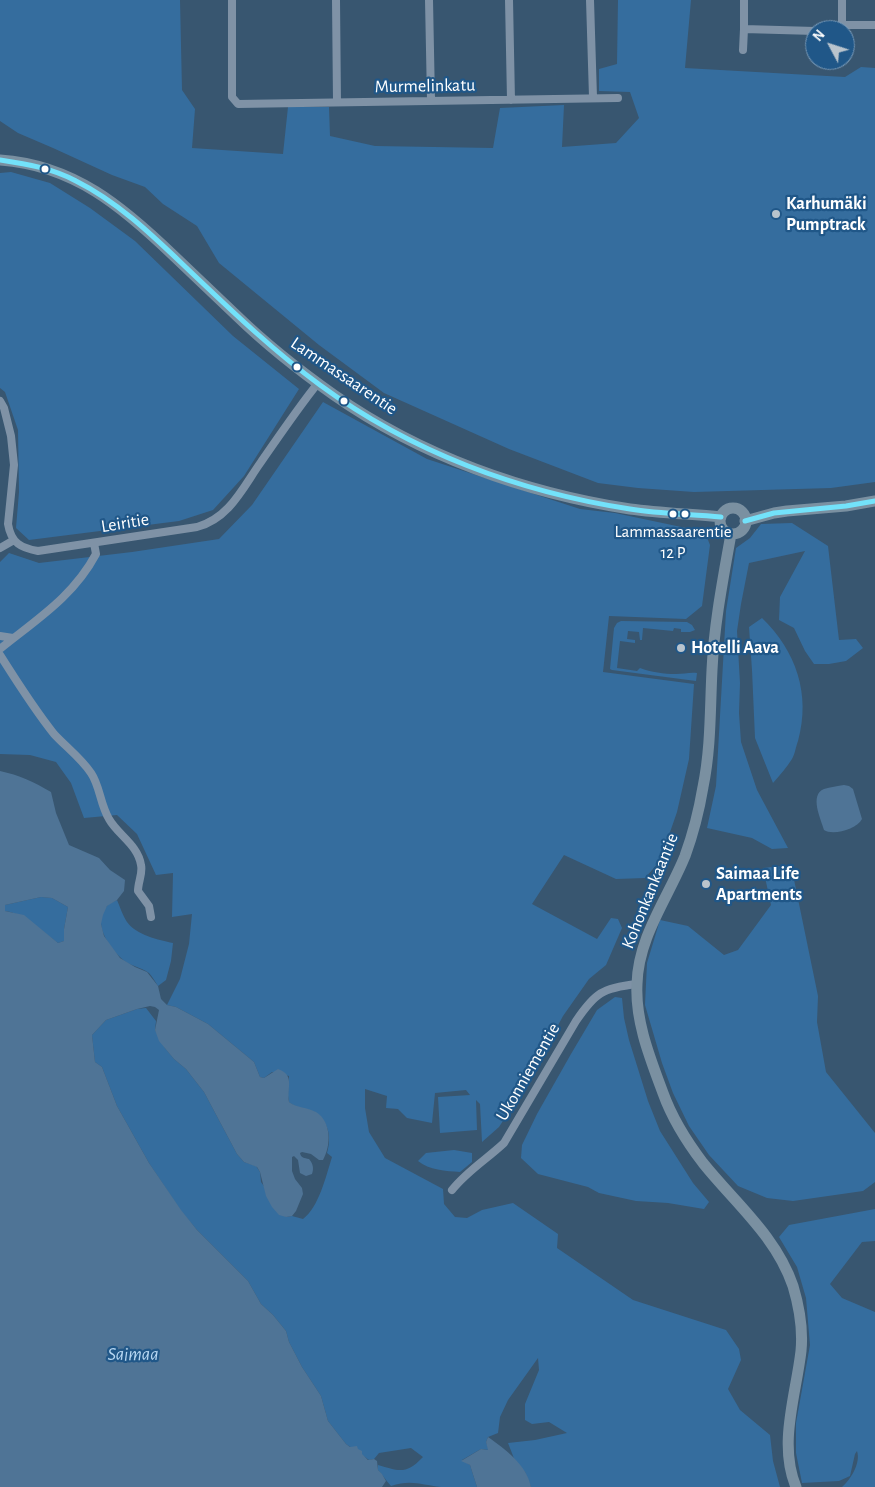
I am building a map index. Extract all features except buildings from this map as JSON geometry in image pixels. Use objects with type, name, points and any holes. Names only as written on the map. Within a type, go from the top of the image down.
[{"type":"street","name":"Murmelinkatu","points":[[232,0],[232,97],[238,104],[618,98]]},
{"type":"street","points":[[336,0],[337,102]]},
{"type":"street","points":[[429,0],[431,100]]},
{"type":"street","points":[[509,0],[511,100]]},
{"type":"street","points":[[590,0],[593,97]]},
{"type":"street","points":[[743,50],[744,0]]},
{"type":"street","points":[[842,0],[842,20]]},
{"type":"street","points":[[855,25],[875,26]]},
{"type":"street","points":[[744,29],[805,32]]},
{"type":"street","name":"Lammassaarentie","points":[[0,160],[21,162],[56,172],[93,189],[112,201],[144,228],[252,330],[318,384],[353,407],[438,454],[529,488],[568,497],[630,509],[721,517]]},
{"type":"street","name":"Leiritie","points":[[14,540],[24,547],[38,551],[197,527],[215,520],[237,499],[260,463],[318,384]]},
{"type":"street","points":[[0,401],[4,408],[11,436],[14,465],[8,524],[9,532],[14,540],[0,548]]},
{"type":"street","points":[[746,521],[787,510],[846,506],[875,501]]},
{"type":"street","points":[[737,509],[746,521],[742,531],[738,533],[731,534],[723,530],[721,526],[721,517],[727,510],[737,509]]},
{"type":"street","name":"Kohonkankaantie","points":[[731,534],[714,640],[709,751],[696,824],[685,856],[644,943],[636,984],[639,1017],[645,1041],[670,1111],[702,1162],[744,1208],[770,1241],[793,1286],[799,1315],[801,1349],[790,1420],[788,1460],[796,1487]]},
{"type":"street","points":[[0,649],[60,603],[76,584],[96,554],[94,543]]},
{"type":"street","points":[[0,636],[13,638]]},
{"type":"street","points":[[0,655],[22,691],[54,734],[89,770],[96,781],[109,819],[131,845],[139,858],[142,872],[138,891],[149,906],[151,917]]},
{"type":"street","name":"Ukonniementie","points":[[452,1190],[460,1180],[504,1143],[589,1002],[598,994],[610,988],[636,984]]},
{"type":"shaded area","points":[[0,0],[180,0],[182,90],[195,109],[192,148],[283,154],[288,107],[329,107],[330,136],[375,146],[493,148],[500,108],[564,105],[562,147],[616,143],[639,118],[630,92],[599,91],[599,69],[617,64],[618,0],[691,0],[685,68],[845,77],[861,67],[875,68],[875,482],[831,488],[694,492],[598,483],[509,449],[384,393],[319,345],[219,263],[197,226],[163,204],[145,187],[112,175],[18,133],[0,121]]},
{"type":"shaded area","points":[[11,172],[50,183],[90,208],[135,241],[233,336],[299,389],[244,476],[213,510],[179,521],[29,540],[16,528],[19,492],[18,430],[5,392],[0,388],[0,173]]},
{"type":"shaded area","points":[[323,402],[427,459],[580,509],[615,513],[705,532],[710,545],[702,606],[686,619],[609,616],[603,672],[694,684],[689,759],[677,812],[660,861],[645,878],[616,879],[564,855],[532,904],[597,939],[611,918],[618,919],[622,928],[606,965],[589,979],[563,1016],[523,1090],[499,1127],[482,1142],[480,1104],[476,1100],[477,1130],[440,1133],[438,1097],[470,1095],[466,1090],[435,1093],[432,1123],[407,1118],[398,1109],[386,1108],[387,1096],[365,1089],[365,1108],[369,1132],[385,1158],[443,1189],[444,1204],[455,1217],[467,1218],[482,1210],[513,1203],[558,1234],[557,1248],[633,1300],[726,1330],[739,1349],[741,1360],[728,1389],[740,1410],[770,1435],[773,1461],[780,1487],[531,1487],[525,1472],[515,1461],[508,1443],[535,1440],[567,1433],[549,1422],[532,1424],[525,1420],[525,1404],[539,1370],[538,1358],[508,1400],[500,1417],[498,1433],[488,1437],[486,1442],[489,1450],[481,1449],[462,1460],[470,1465],[477,1487],[441,1487],[416,1483],[391,1486],[378,1470],[378,1465],[402,1470],[412,1467],[423,1457],[411,1448],[379,1453],[374,1459],[369,1460],[346,1444],[328,1421],[321,1396],[302,1367],[289,1342],[286,1331],[261,1304],[248,1281],[197,1230],[181,1211],[149,1163],[117,1106],[102,1067],[95,1062],[92,1035],[106,1020],[137,1009],[146,1008],[156,1021],[155,1030],[165,1048],[186,1069],[204,1092],[237,1154],[244,1162],[256,1166],[260,1172],[261,1182],[286,1217],[292,1216],[303,1219],[309,1214],[318,1199],[332,1157],[327,1153],[329,1136],[327,1127],[322,1119],[316,1113],[297,1107],[289,1102],[289,1076],[272,1072],[264,1078],[260,1077],[254,1062],[208,1024],[176,1007],[167,1005],[180,979],[189,944],[192,914],[172,917],[173,873],[156,875],[137,834],[117,815],[84,818],[71,783],[56,762],[30,755],[0,754],[0,562],[9,553],[39,563],[219,539],[252,505]]},
{"type":"shaded area","points":[[792,523],[828,546],[839,640],[856,639],[863,648],[846,661],[814,664],[805,651],[794,628],[779,620],[780,597],[805,551],[749,563],[737,631],[741,742],[757,790],[788,848],[772,849],[752,838],[707,828],[716,786],[726,611],[736,548],[750,538],[761,524]]},
{"type":"shaded area","points":[[762,618],[774,631],[792,659],[798,674],[803,707],[802,724],[794,755],[773,783],[755,738],[749,627]]},
{"type":"shaded area","points":[[621,621],[687,622],[692,625],[695,630],[690,632],[681,632],[681,629],[674,628],[673,631],[643,628],[642,640],[640,640],[639,632],[628,631],[627,639],[635,640],[635,643],[620,641],[617,668],[637,671],[640,668],[667,674],[697,673],[696,681],[610,669],[614,628]]},
{"type":"shaded area","points":[[791,865],[818,996],[817,1022],[826,1072],[875,1133],[875,1182],[863,1191],[793,1201],[767,1198],[738,1186],[709,1155],[689,1126],[673,1093],[645,1005],[647,963],[660,920],[688,926],[724,955],[738,950],[771,905],[763,868]]},
{"type":"shaded area","points":[[41,897],[52,898],[68,907],[64,941],[58,943],[25,919],[5,911],[5,905]]},
{"type":"shaded area","points":[[117,900],[131,927],[148,936],[173,943],[166,980],[158,986],[149,973],[121,958],[111,947],[104,934],[101,926],[103,912],[108,905]]},
{"type":"shaded area","points":[[615,997],[622,998],[629,1040],[648,1101],[660,1131],[693,1183],[709,1202],[704,1209],[668,1203],[636,1201],[599,1193],[588,1187],[538,1174],[521,1158],[522,1145],[571,1054],[597,1010]]},
{"type":"shaded area","points":[[454,1150],[472,1153],[472,1162],[460,1172],[432,1168],[418,1161],[426,1153]]},
{"type":"shaded area","points":[[875,1209],[875,1241],[862,1242],[830,1284],[842,1298],[875,1312],[875,1487],[842,1487],[849,1480],[856,1466],[858,1461],[857,1451],[850,1476],[839,1481],[802,1483],[796,1453],[796,1423],[810,1345],[806,1298],[797,1267],[779,1237],[789,1225]]},
{"type":"water","name":"Saimaa","points":[[0,771],[26,779],[51,792],[56,813],[69,845],[99,858],[110,870],[125,880],[124,891],[117,900],[107,906],[101,924],[104,936],[120,958],[147,972],[158,986],[161,999],[167,1005],[176,1007],[208,1024],[254,1062],[260,1077],[264,1078],[278,1069],[287,1075],[289,1102],[316,1112],[325,1122],[329,1141],[326,1154],[323,1160],[319,1160],[311,1154],[300,1153],[302,1157],[309,1159],[313,1166],[312,1174],[306,1176],[300,1173],[298,1160],[294,1156],[292,1157],[292,1171],[302,1188],[303,1194],[292,1216],[279,1215],[266,1196],[257,1167],[244,1162],[237,1154],[204,1092],[186,1069],[174,1059],[159,1041],[155,1030],[159,1010],[150,1006],[106,1020],[92,1035],[95,1062],[102,1067],[117,1106],[149,1163],[197,1230],[248,1281],[261,1304],[286,1331],[289,1342],[302,1367],[321,1396],[328,1421],[346,1444],[350,1447],[357,1446],[368,1460],[374,1459],[377,1461],[378,1470],[386,1481],[382,1487],[0,1487]],"holes":[[[41,897],[52,898],[68,907],[64,941],[58,943],[24,915],[5,911],[5,905]]]},
{"type":"water","points":[[844,785],[853,789],[862,819],[850,828],[839,832],[828,832],[824,830],[817,808],[817,796],[824,789]]},
{"type":"water","points":[[488,1437],[514,1458],[525,1472],[531,1487],[477,1487],[470,1465],[461,1461],[481,1449],[488,1450],[486,1442]]},
{"type":"transit line","points":[[0,160],[58,173],[93,190],[124,212],[153,237],[241,319],[303,372],[355,409],[429,449],[507,480],[589,502],[641,511],[721,517]]},
{"type":"transit line","points":[[745,521],[774,513],[846,506],[875,501]]},
{"type":"place","name":"Karhumäki Pumptrack","points":[[776,214]]},
{"type":"place","name":"Lammassaarentie 12 P","points":[[673,514]]},
{"type":"place","name":"Hotelli Aava","points":[[681,648]]},
{"type":"place","name":"Saimaa Life Apartments","points":[[706,884]]}]
